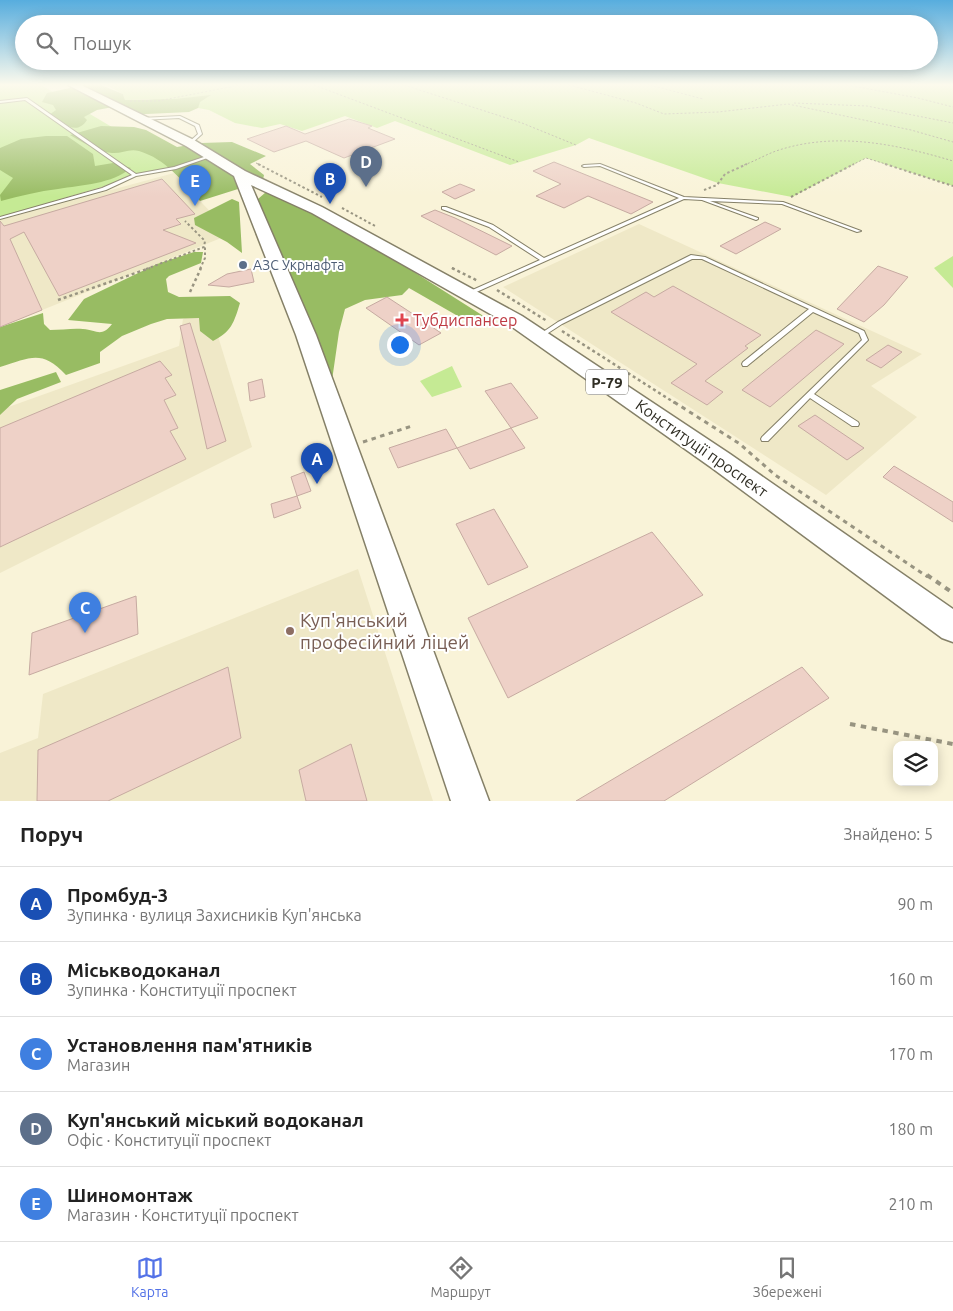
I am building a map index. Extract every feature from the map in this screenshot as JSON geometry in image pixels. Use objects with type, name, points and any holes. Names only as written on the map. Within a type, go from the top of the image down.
[{"type":"main road","name":"Конституції проспект","points":[[147,122],[190,143],[240,174],[318,210],[470,293],[540,336],[721,461],[953,627]]},
{"type":"main road","points":[[240,174],[306,334],[470,801]]},
{"type":"lane","points":[[60,122],[135,175]]},
{"type":"lane","points":[[190,143],[200,134],[197,125],[191,122]]},
{"type":"lane","points":[[0,218],[104,189],[135,175],[175,168],[211,156]]},
{"type":"lane","points":[[584,166],[600,166],[684,198],[783,202],[858,231]]},
{"type":"lane","points":[[470,293],[684,198]]},
{"type":"lane","points":[[699,198],[756,219]]},
{"type":"lane","points":[[444,208],[491,226],[544,260]]},
{"type":"lane","points":[[540,336],[560,323],[691,257],[702,258],[862,332],[865,340],[765,439]]},
{"type":"lane","points":[[745,364],[813,310]]},
{"type":"lane","points":[[810,395],[855,424]]},
{"type":"path","points":[[414,122],[519,162]]},
{"type":"path","points":[[520,122],[576,145]]},
{"type":"path","points":[[875,122],[953,142]]},
{"type":"path","points":[[684,198],[717,185],[725,174],[777,151],[821,142],[845,140],[906,147],[953,161]]},
{"type":"path","points":[[783,202],[866,158],[953,186]]},
{"type":"path","points":[[185,221],[205,241],[205,258],[190,292]]},
{"type":"path","points":[[58,300],[197,251],[204,247],[204,243]]},
{"type":"path","points":[[850,724],[953,744]]},
{"type":"shaded area","points":[[174,173],[231,234],[0,327],[0,220]]},
{"type":"shaded area","points":[[639,224],[922,354],[871,386],[917,417],[826,495],[503,287]]},
{"type":"shaded area","points":[[209,307],[252,447],[0,573],[0,410],[179,346],[183,319]]},
{"type":"shaded area","name":"Куп'янський професійний ліцей","points":[[358,569],[433,801],[0,801],[0,753],[38,738],[43,694]]},
{"type":"green space","points":[[0,122],[104,122],[176,165],[0,217]]},
{"type":"green space","points":[[62,122],[85,122],[78,128]]},
{"type":"green space","points":[[327,122],[302,131],[280,124],[262,128],[235,123]]},
{"type":"green space","points":[[362,122],[391,122],[377,128]]},
{"type":"green space","points":[[399,122],[953,122],[953,186],[866,158],[792,197],[718,183],[589,138],[576,145],[510,165]]},
{"type":"green space","points":[[101,126],[134,127],[146,130],[177,147],[201,143],[232,142],[266,156],[250,164],[264,175],[263,180],[236,178],[238,189],[200,201],[180,178],[157,159],[135,150],[115,153],[101,151],[70,135]]},
{"type":"green space","points":[[67,136],[93,154],[95,166],[113,163],[131,168],[106,181],[37,192],[1,201],[0,195],[13,178],[0,170],[0,148],[21,139]]},
{"type":"green space","points":[[266,192],[286,198],[380,246],[414,272],[485,317],[477,327],[409,288],[402,295],[365,300],[345,309],[339,332],[331,387],[256,206],[258,199]]},
{"type":"green space","points":[[232,199],[239,202],[242,253],[227,242],[195,225],[194,218]]},
{"type":"green space","points":[[194,252],[203,252],[201,263],[169,276],[166,279],[168,292],[179,297],[230,296],[240,303],[231,326],[219,338],[213,341],[200,331],[199,318],[167,319],[122,336],[100,352],[100,363],[66,375],[49,362],[35,358],[0,367],[0,327],[43,313],[44,324],[50,330],[79,329],[105,331],[112,324],[68,320],[84,299],[157,264]]},
{"type":"green space","points":[[953,256],[953,288],[934,268]]},
{"type":"green space","points":[[452,366],[462,387],[432,397],[420,381]]},
{"type":"green space","points":[[56,372],[61,382],[17,399],[0,415],[0,390]]},
{"type":"building","points":[[339,122],[360,122],[372,126],[368,128],[395,139],[344,158],[306,141],[274,152],[247,139],[286,126],[305,134]]},
{"type":"building","points":[[554,162],[653,202],[631,214],[588,196],[564,208],[536,196],[561,184],[533,171]]},
{"type":"building","points":[[162,179],[195,214],[176,219],[181,224],[163,230],[196,243],[59,296],[24,232],[10,239],[42,310],[0,327],[0,221],[4,226]]},
{"type":"building","points":[[460,184],[475,190],[455,199],[442,192]]},
{"type":"building","points":[[435,210],[512,246],[496,255],[421,216]]},
{"type":"building","points":[[765,222],[781,229],[736,254],[720,246]]},
{"type":"building","points":[[878,266],[908,277],[884,305],[864,322],[837,309]]},
{"type":"building","points":[[251,269],[254,282],[229,287],[208,285],[227,274]]},
{"type":"building","points":[[673,286],[761,335],[745,346],[748,348],[705,381],[723,392],[707,405],[671,383],[697,364],[611,312],[646,292],[654,297]]},
{"type":"building","name":"Тубдиспансер","points":[[387,297],[441,333],[419,345],[366,308]]},
{"type":"building","points":[[190,323],[226,441],[207,449],[180,326]]},
{"type":"building","points":[[816,330],[844,344],[770,407],[742,390]]},
{"type":"building","points":[[888,345],[902,352],[881,368],[866,360]]},
{"type":"building","points":[[160,361],[172,375],[165,378],[176,395],[164,400],[178,428],[170,431],[186,459],[0,547],[0,428]]},
{"type":"building","points":[[262,379],[265,397],[250,401],[248,383]]},
{"type":"building","points":[[511,383],[538,418],[511,428],[485,391]]},
{"type":"building","points":[[815,415],[864,448],[847,460],[798,426]]},
{"type":"building","points":[[511,428],[525,448],[470,469],[457,448]]},
{"type":"building","points":[[446,429],[457,448],[398,468],[389,448]]},
{"type":"building","points":[[894,466],[953,502],[953,522],[883,477]]},
{"type":"building","points":[[304,472],[311,491],[297,496],[291,477]]},
{"type":"building","points":[[297,496],[301,508],[274,518],[271,504]]},
{"type":"building","points":[[494,509],[528,567],[488,585],[456,524]]},
{"type":"building","points":[[652,532],[703,595],[508,698],[468,618]]},
{"type":"building","points":[[136,596],[138,634],[29,675],[32,633]]},
{"type":"building","points":[[228,667],[241,738],[108,801],[37,801],[38,750]]},
{"type":"building","points":[[802,667],[829,698],[664,801],[576,801]]},
{"type":"building","points":[[351,744],[367,801],[306,801],[299,770]]},
{"type":"place","name":"Куп'янський міський водоканал","points":[[366,187]]},
{"type":"place","name":"Міськводоканал","points":[[330,204]]},
{"type":"place","name":"Шиномонтаж","points":[[195,206]]},
{"type":"place","name":"АЗС Укрнафта","points":[[243,265]]},
{"type":"place","name":"Тубдиспансер","points":[[402,320]]},
{"type":"place","name":"Промбуд-3","points":[[317,484]]},
{"type":"place","name":"Куп'янський професійний ліцей","points":[[290,631]]},
{"type":"place","name":"Установлення пам'ятників","points":[[85,633]]}]
